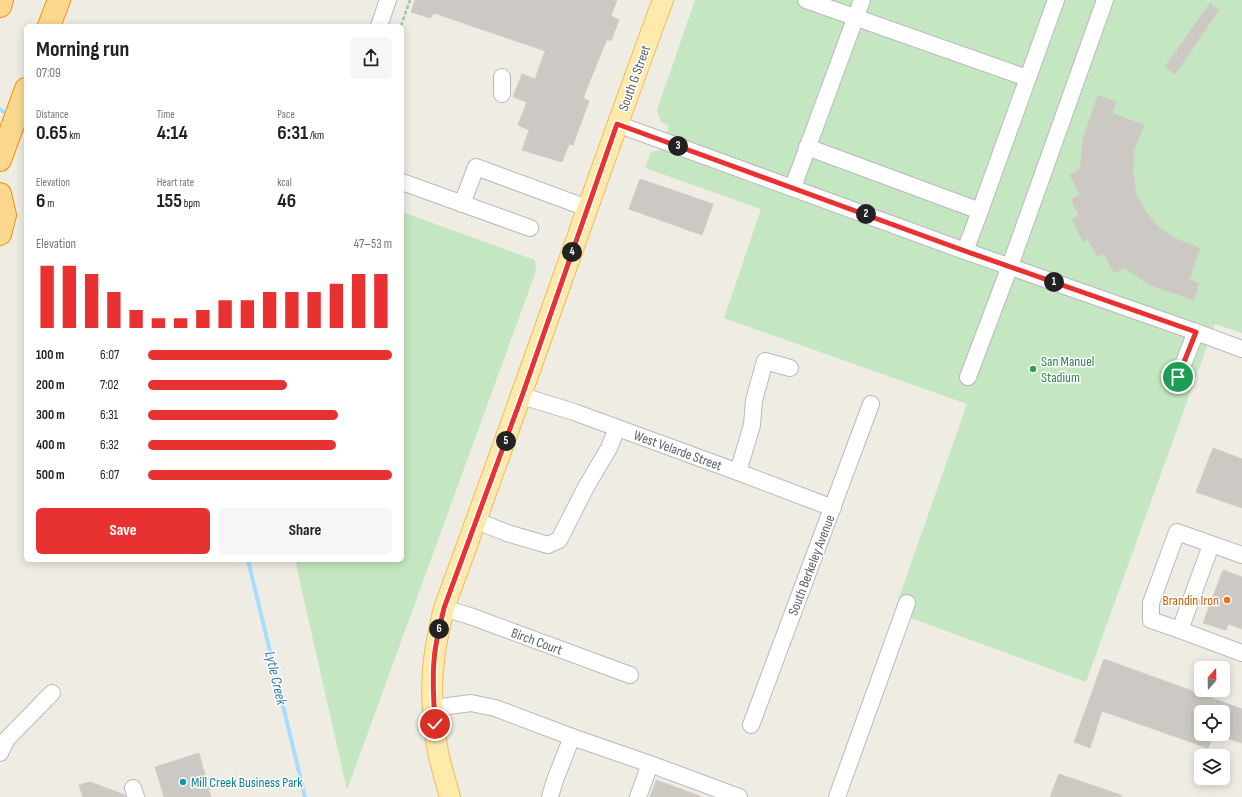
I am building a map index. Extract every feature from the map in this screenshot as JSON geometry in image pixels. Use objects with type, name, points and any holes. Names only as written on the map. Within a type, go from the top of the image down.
[{"type":"highway","points":[[0,6],[2,0]]},
{"type":"highway","points":[[50,24],[59,0]]},
{"type":"highway","points":[[0,160],[24,94]]},
{"type":"highway","points":[[0,194],[5,215],[0,234]]},
{"type":"main road","name":"South G Street","points":[[450,797],[438,753],[434,708],[434,661],[444,608],[522,396],[587,208],[663,0]]},
{"type":"street","points":[[380,24],[388,0]]},
{"type":"street","points":[[806,0],[1027,78]]},
{"type":"street","points":[[793,188],[862,0]]},
{"type":"street","points":[[965,251],[1056,0]]},
{"type":"street","points":[[968,377],[1010,266],[1104,0]]},
{"type":"street","points":[[502,77],[502,94]]},
{"type":"street","points":[[617,124],[965,251],[1242,349]]},
{"type":"street","points":[[807,147],[980,211]]},
{"type":"street","points":[[462,204],[476,167],[587,208]]},
{"type":"street","points":[[404,183],[530,228]]},
{"type":"street","points":[[1178,377],[1196,332]]},
{"type":"street","points":[[738,472],[752,425],[754,400],[765,361],[790,368]]},
{"type":"street","name":"West Velarde Street","points":[[522,396],[574,412],[833,508]]},
{"type":"street","name":"South Berkeley Avenue","points":[[751,725],[871,404]]},
{"type":"street","points":[[476,521],[507,533],[548,545],[560,540],[586,487],[609,448],[617,428]]},
{"type":"street","points":[[1242,555],[1177,532],[1151,603],[1151,620],[1242,653]]},
{"type":"street","points":[[1180,630],[1211,545]]},
{"type":"street","points":[[837,797],[907,603]]},
{"type":"street","name":"Birch Court","points":[[444,608],[470,616],[630,675]]},
{"type":"street","points":[[0,753],[7,739],[52,693]]},
{"type":"street","points":[[434,708],[471,703],[495,708],[650,764],[718,793],[739,797]]},
{"type":"street","points":[[550,797],[572,737]]},
{"type":"street","points":[[638,797],[650,764]]},
{"type":"path","points":[[402,24],[410,0]]},
{"type":"green space","name":"San Manuel Stadium","points":[[695,0],[1242,0],[1242,333],[1215,324],[1086,682],[894,612],[967,404],[724,318],[761,209],[645,168],[651,152],[660,150],[669,126],[661,122],[657,110]]},
{"type":"green space","points":[[404,213],[535,260],[536,271],[347,790],[295,562],[404,562]]},
{"type":"building","points":[[415,0],[617,0],[611,16],[619,20],[611,41],[607,39],[583,98],[589,101],[573,145],[569,144],[562,162],[522,150],[529,130],[518,125],[527,102],[513,97],[522,74],[535,79],[545,51],[434,13],[430,18],[411,12]]},
{"type":"building","points":[[1210,3],[1219,10],[1175,74],[1165,67]]},
{"type":"building","points":[[1098,95],[1116,102],[1112,113],[1144,125],[1134,150],[1133,172],[1136,193],[1144,209],[1157,226],[1174,238],[1200,248],[1189,280],[1199,283],[1194,300],[1150,285],[1125,268],[1114,273],[1104,254],[1097,257],[1088,239],[1083,242],[1072,219],[1079,216],[1071,199],[1080,195],[1070,175],[1080,169],[1083,139]]},
{"type":"building","points":[[640,179],[713,204],[702,235],[629,209]]},
{"type":"building","points":[[1213,448],[1242,459],[1242,508],[1196,492]]},
{"type":"building","name":"Brandin Iron","points":[[1223,570],[1242,577],[1242,629],[1228,624],[1226,630],[1203,623]]},
{"type":"building","points":[[1104,659],[1194,692],[1194,697],[1209,697],[1242,709],[1242,743],[1230,739],[1230,705],[1194,705],[1194,741],[1211,741],[1208,748],[1102,711],[1090,748],[1074,742]]},
{"type":"building","name":"Mill Creek Business Park","points":[[199,753],[211,797],[164,797],[155,767]]},
{"type":"building","points":[[1059,774],[1121,795],[1121,797],[1050,797]]},
{"type":"building","points":[[656,780],[700,796],[700,797],[650,797]]},
{"type":"building","points":[[90,782],[125,795],[126,797],[83,797],[79,785]]},
{"type":"waterway","name":"Lytle Creek","points":[[0,109],[9,116]]},
{"type":"waterway","name":"Lytle Creek","points":[[20,126],[24,130]]},
{"type":"waterway","name":"Lytle Creek","points":[[248,562],[305,797]]},
{"type":"place","name":"San Manuel Stadium","points":[[1033,369]]},
{"type":"place","name":"Brandin Iron","points":[[1227,600]]},
{"type":"place","name":"Mill Creek Business Park","points":[[183,782]]},
{"type":"route","points":[[435,724],[433,693],[434,661],[444,608],[522,396],[617,124],[965,251],[1196,332],[1178,377]]}]
